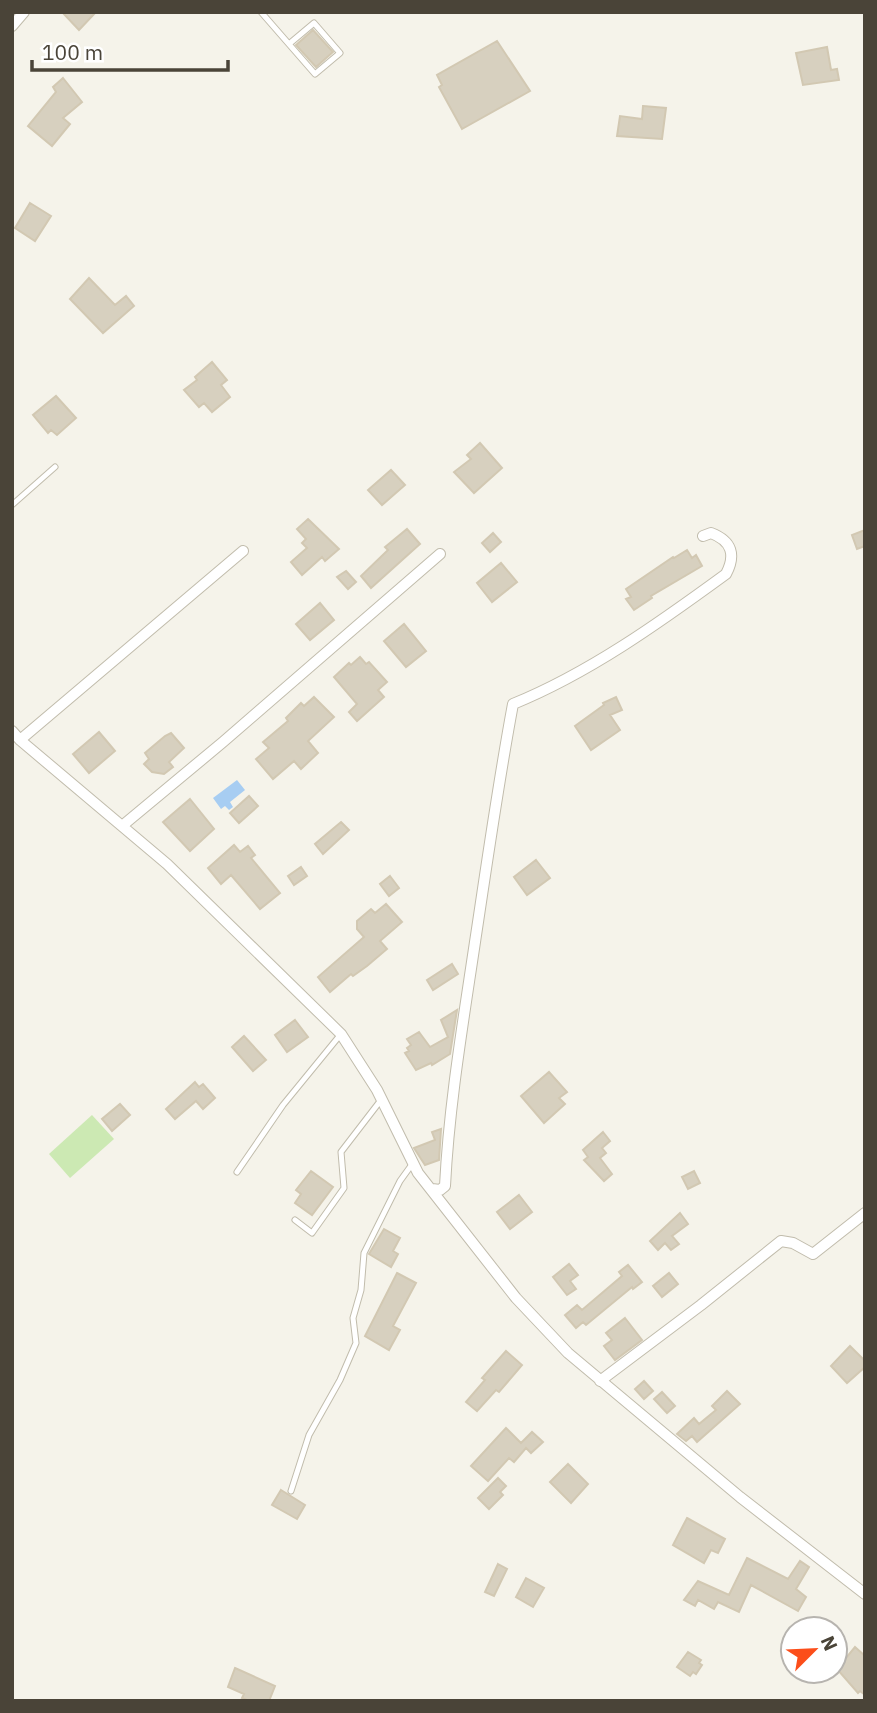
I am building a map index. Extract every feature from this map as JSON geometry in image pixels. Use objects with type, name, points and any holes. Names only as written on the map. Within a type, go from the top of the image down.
[{"type":"street","points":[[12,26],[24,12]]},
{"type":"street","points":[[432,1189],[440,1191],[445,1186],[447,1147],[491,823],[513,704],[536,695],[625,644],[726,574],[732,562],[730,549],[723,538],[711,533],[703,536]]},
{"type":"street","points":[[20,740],[243,551]]},
{"type":"street","points":[[122,826],[440,554]]},
{"type":"street","points":[[12,731],[167,864],[341,1034],[381,1100],[418,1173],[516,1298],[568,1353],[740,1497],[865,1594]]},
{"type":"street","points":[[600,1381],[781,1241],[793,1243],[813,1254],[865,1213]]},
{"type":"lane","points":[[261,12],[315,74],[340,53],[314,23],[289,44]]},
{"type":"lane","points":[[12,505],[55,467]]},
{"type":"lane","points":[[237,1172],[283,1105],[341,1034]]},
{"type":"lane","points":[[295,1220],[312,1233],[344,1188],[341,1152],[381,1100]]},
{"type":"lane","points":[[291,1491],[309,1435],[340,1380],[356,1343],[354,1318],[361,1290],[364,1253],[395,1190],[413,1163]]},
{"type":"green space","points":[[92,1115],[114,1139],[70,1178],[49,1154]]},
{"type":"water","points":[[237,780],[245,790],[230,802],[233,807],[229,810],[225,806],[221,809],[213,798]]},
{"type":"building","points":[[62,12],[96,12],[79,30]]},
{"type":"building","points":[[313,30],[333,52],[316,67],[296,45]]},
{"type":"building","points":[[497,41],[530,91],[462,129],[439,87],[442,85],[437,75]]},
{"type":"building","points":[[827,47],[831,70],[837,69],[839,80],[803,85],[796,53]]},
{"type":"building","points":[[63,78],[82,102],[63,118],[70,124],[52,146],[28,126],[56,92],[53,87]]},
{"type":"building","points":[[643,106],[666,108],[662,139],[617,136],[620,116],[642,119]]},
{"type":"building","points":[[30,203],[51,216],[35,241],[15,228]]},
{"type":"building","points":[[89,278],[115,305],[126,296],[134,306],[103,333],[70,299]]},
{"type":"building","points":[[212,362],[227,380],[221,385],[230,397],[212,412],[204,403],[199,407],[184,390],[197,380],[195,377]]},
{"type":"building","points":[[56,396],[76,418],[57,435],[51,430],[48,433],[33,415]]},
{"type":"building","points":[[480,443],[502,468],[474,493],[454,472],[471,459],[467,455]]},
{"type":"building","points":[[391,470],[405,485],[382,505],[368,490]]},
{"type":"building","points":[[308,519],[339,549],[325,561],[322,557],[302,575],[291,562],[307,548],[302,543],[306,539],[297,529]]},
{"type":"building","points":[[407,529],[420,544],[371,588],[361,576],[388,550],[385,547]]},
{"type":"building","points":[[865,530],[865,546],[857,549],[852,535]]},
{"type":"building","points":[[493,533],[501,542],[490,552],[482,543]]},
{"type":"building","points":[[687,550],[692,558],[696,555],[702,566],[651,596],[652,598],[634,610],[626,599],[631,597],[626,589]]},
{"type":"building","points":[[501,563],[517,582],[492,602],[477,583]]},
{"type":"building","points":[[346,571],[356,582],[348,589],[337,577]]},
{"type":"building","points":[[320,603],[334,620],[310,640],[296,624]]},
{"type":"building","points":[[404,624],[426,651],[406,667],[384,641]]},
{"type":"building","points":[[360,657],[366,664],[369,662],[387,682],[378,690],[384,697],[357,721],[349,712],[357,704],[334,677]]},
{"type":"building","points":[[314,697],[334,717],[308,741],[318,753],[301,769],[294,761],[273,779],[256,759],[269,748],[263,742],[288,721],[286,718],[301,703],[304,706]]},
{"type":"building","points":[[616,697],[622,710],[610,715],[620,730],[591,750],[575,726],[604,705],[603,703]]},
{"type":"building","points":[[99,732],[115,751],[89,773],[73,754]]},
{"type":"building","points":[[171,733],[184,748],[169,762],[173,767],[164,774],[152,772],[144,764],[149,759],[145,753]]},
{"type":"building","points":[[249,796],[258,806],[239,823],[230,813]]},
{"type":"building","points":[[190,799],[214,829],[190,851],[163,822]]},
{"type":"building","points":[[341,822],[349,830],[323,854],[315,844]]},
{"type":"building","points":[[234,845],[240,852],[248,846],[255,855],[251,858],[280,893],[260,909],[231,875],[221,884],[208,868]]},
{"type":"building","points":[[536,860],[550,878],[527,895],[514,877]]},
{"type":"building","points":[[301,867],[307,876],[294,885],[288,876]]},
{"type":"building","points":[[390,876],[399,888],[389,896],[380,884]]},
{"type":"building","points":[[386,904],[402,922],[380,941],[387,949],[330,992],[318,977],[364,937],[357,929],[357,921],[371,909],[375,913]]},
{"type":"building","points":[[452,964],[458,974],[433,990],[427,980]]},
{"type":"building","points":[[457,1010],[450,1054],[432,1065],[431,1063],[416,1070],[405,1053],[411,1045],[407,1039],[419,1032],[430,1047],[448,1037],[441,1020]]},
{"type":"building","points":[[295,1020],[308,1037],[287,1052],[275,1035]]},
{"type":"building","points":[[244,1036],[266,1060],[253,1071],[232,1047]]},
{"type":"building","points":[[549,1072],[567,1092],[559,1098],[565,1104],[544,1123],[521,1096]]},
{"type":"building","points":[[195,1082],[199,1087],[203,1084],[215,1098],[203,1109],[196,1101],[175,1119],[166,1109]]},
{"type":"building","points":[[120,1104],[130,1115],[112,1131],[102,1119]]},
{"type":"building","points":[[441,1129],[439,1160],[425,1165],[414,1148],[435,1140],[432,1132]]},
{"type":"building","points":[[603,1132],[610,1141],[602,1148],[606,1153],[600,1158],[612,1174],[604,1181],[584,1160],[588,1157],[583,1150]]},
{"type":"building","points":[[311,1171],[333,1187],[312,1215],[295,1203],[301,1194],[296,1190]]},
{"type":"building","points":[[694,1171],[700,1183],[688,1189],[682,1177]]},
{"type":"building","points":[[519,1195],[532,1212],[510,1229],[497,1212]]},
{"type":"building","points":[[680,1213],[688,1224],[672,1236],[679,1244],[671,1250],[665,1243],[658,1250],[650,1241]]},
{"type":"building","points":[[384,1229],[400,1238],[393,1251],[398,1254],[391,1267],[369,1254]]},
{"type":"building","points":[[569,1264],[578,1275],[570,1281],[576,1289],[567,1295],[553,1277]]},
{"type":"building","points":[[628,1265],[642,1282],[633,1289],[632,1287],[586,1325],[583,1322],[576,1328],[565,1315],[577,1305],[582,1310],[622,1276],[619,1272]]},
{"type":"building","points":[[397,1273],[416,1283],[393,1326],[400,1330],[389,1350],[365,1336]]},
{"type":"building","points":[[669,1273],[678,1284],[662,1297],[653,1286]]},
{"type":"building","points":[[625,1318],[642,1340],[615,1360],[604,1346],[612,1340],[606,1333]]},
{"type":"building","points":[[850,1346],[865,1361],[865,1367],[847,1383],[831,1366]]},
{"type":"building","points":[[506,1351],[522,1365],[499,1392],[496,1390],[477,1411],[466,1402],[485,1380],[482,1378]]},
{"type":"building","points":[[644,1381],[653,1391],[644,1399],[635,1389]]},
{"type":"building","points":[[727,1391],[740,1404],[697,1442],[692,1436],[686,1441],[677,1434],[694,1418],[699,1424],[716,1410],[712,1406]]},
{"type":"building","points":[[662,1392],[675,1406],[667,1413],[654,1399]]},
{"type":"building","points":[[506,1428],[521,1443],[532,1432],[543,1442],[531,1453],[526,1448],[514,1462],[509,1458],[488,1481],[471,1466]]},
{"type":"building","points":[[568,1464],[588,1484],[571,1503],[550,1482]]},
{"type":"building","points":[[498,1478],[506,1486],[500,1492],[503,1495],[489,1509],[478,1498]]},
{"type":"building","points":[[281,1490],[305,1505],[297,1519],[272,1505]]},
{"type":"building","points":[[687,1518],[725,1539],[718,1553],[711,1550],[704,1563],[673,1545]]},
{"type":"building","points":[[747,1558],[788,1579],[800,1561],[809,1567],[796,1589],[806,1597],[798,1611],[751,1585],[739,1612],[718,1602],[714,1609],[698,1600],[695,1606],[684,1600],[698,1581],[729,1595]]},
{"type":"building","points":[[498,1564],[507,1569],[494,1596],[485,1592]]},
{"type":"building","points":[[526,1578],[544,1588],[533,1607],[516,1597]]},
{"type":"building","points":[[855,1647],[865,1656],[865,1695],[860,1691],[858,1693],[849,1683],[849,1654]]},
{"type":"building","points":[[688,1652],[701,1660],[699,1663],[702,1665],[696,1674],[693,1672],[690,1676],[677,1667]]},
{"type":"building","points":[[235,1668],[275,1686],[269,1701],[249,1701],[242,1698],[244,1694],[228,1687]]}]
